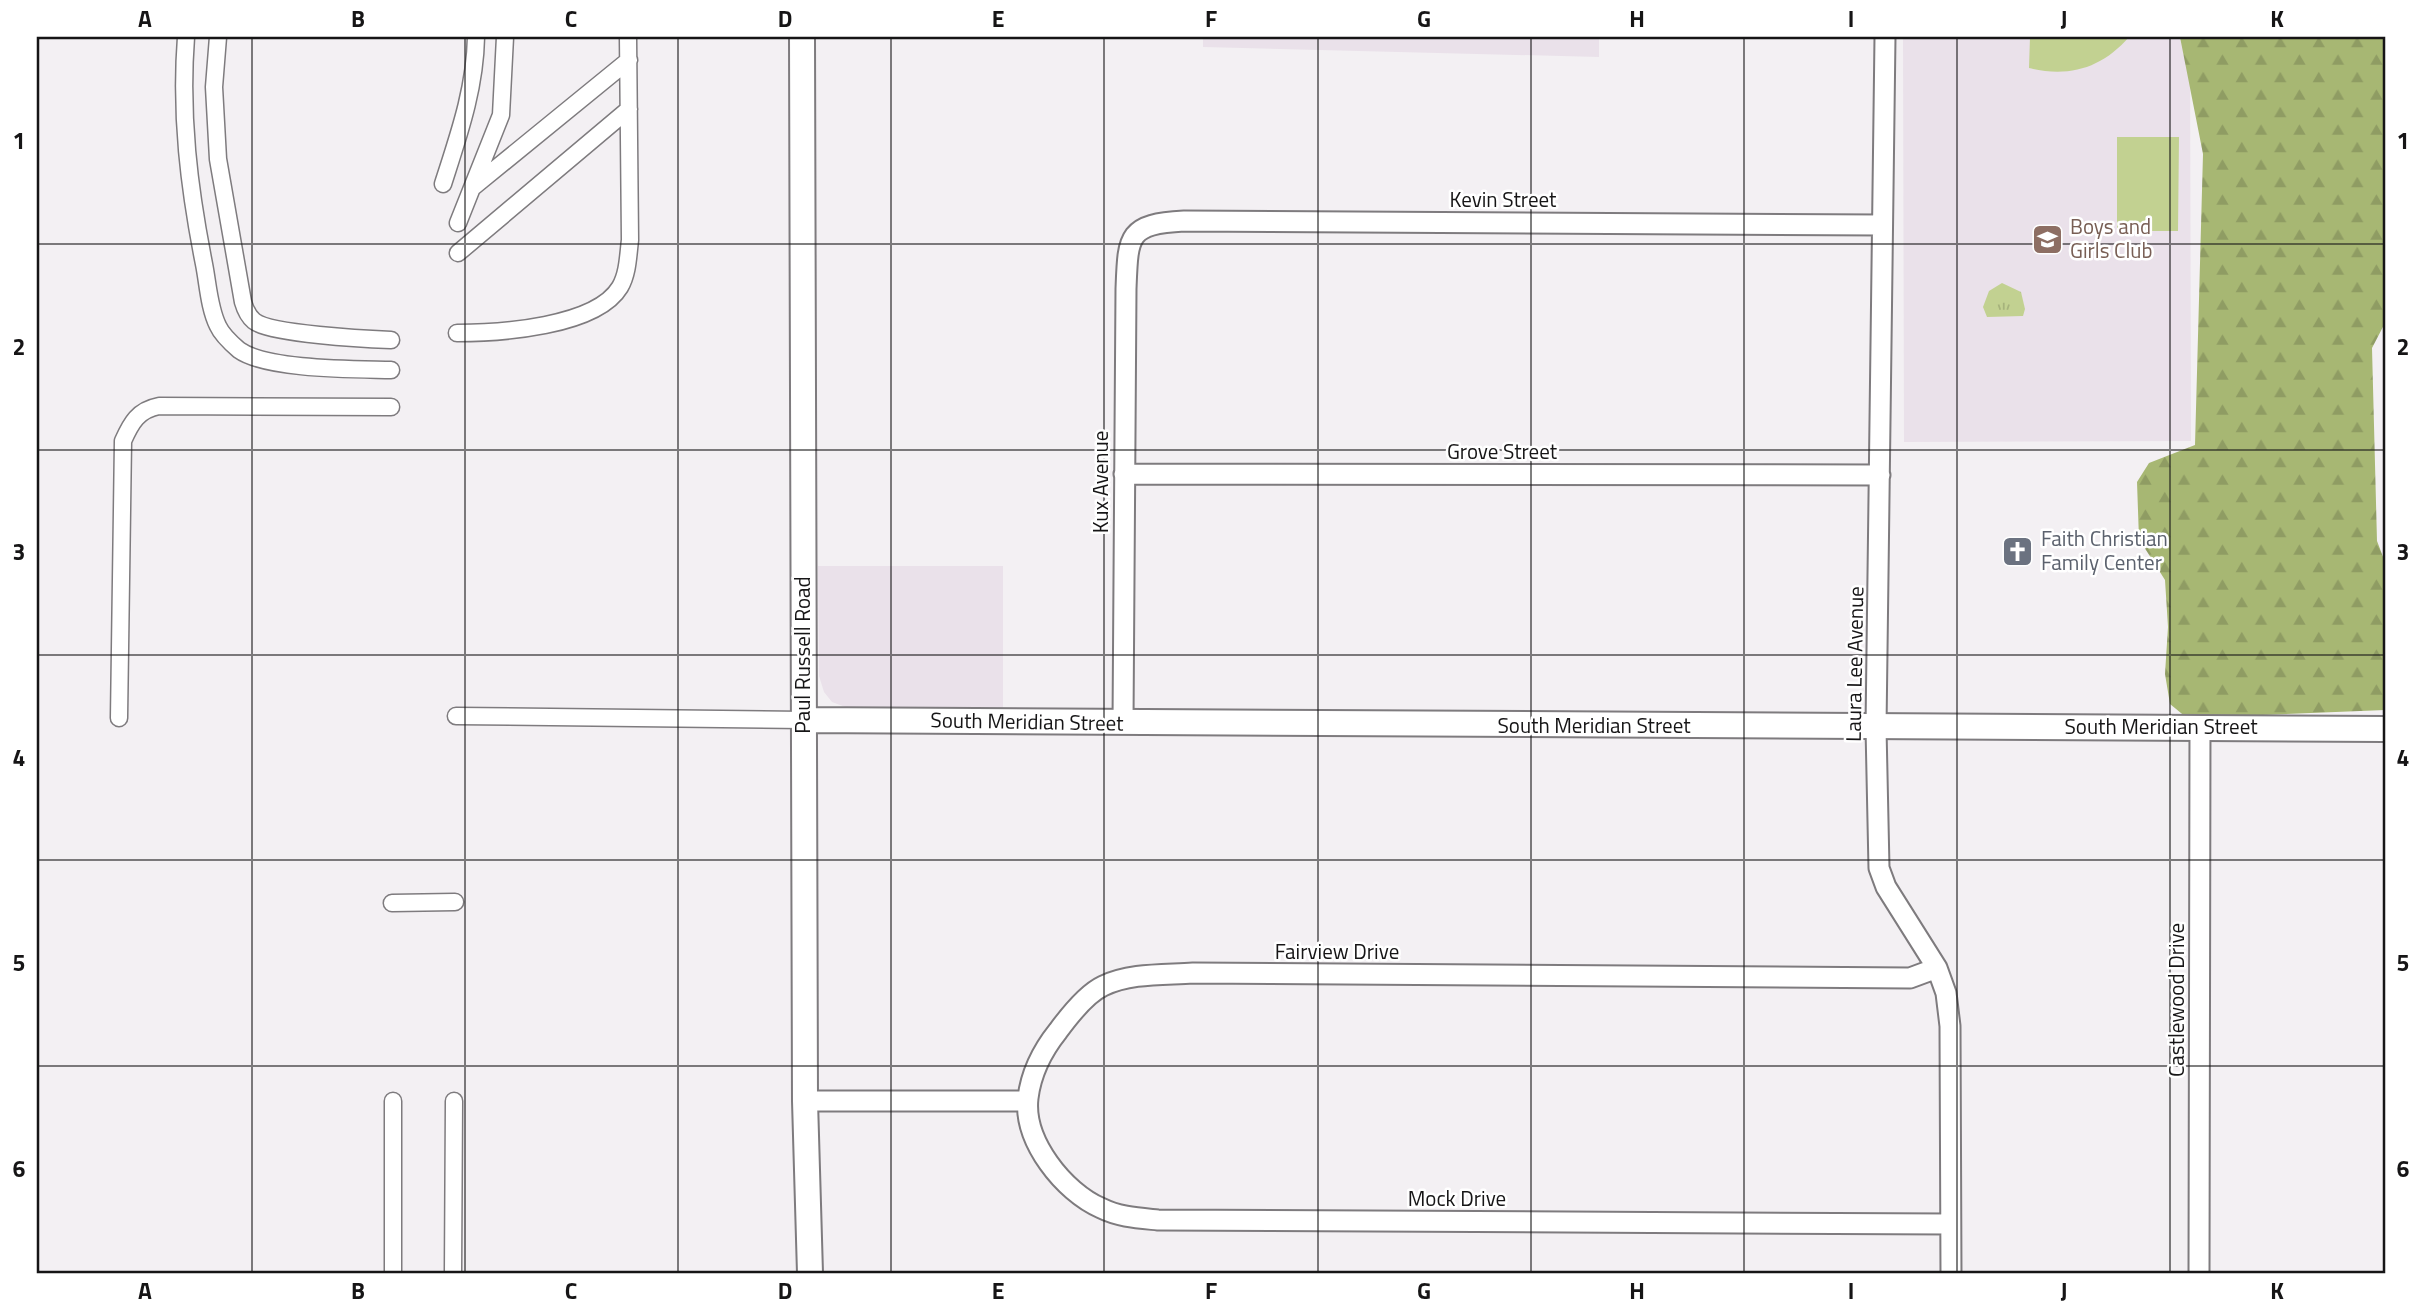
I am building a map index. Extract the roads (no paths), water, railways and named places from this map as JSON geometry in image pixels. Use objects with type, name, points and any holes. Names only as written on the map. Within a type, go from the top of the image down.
[{"type":"street","points":[[186,37],[182,82],[184,144],[194,215],[219,328],[241,351],[261,359],[341,369],[391,370]]},
{"type":"street","points":[[218,37],[214,98],[218,159],[247,314],[256,323],[317,335],[391,340]]},
{"type":"street","points":[[443,184],[470,100],[476,37]]},
{"type":"street","points":[[458,223],[501,115],[505,37]]},
{"type":"street","points":[[457,333],[497,333],[523,328],[578,315],[612,298],[627,270],[630,240],[628,37]]},
{"type":"street","name":"Paul Russell Road","points":[[802,37],[804,1101],[810,1273]]},
{"type":"street","name":"Laura Lee Avenue","points":[[1885,37],[1876,728],[1879,868],[1886,887],[1937,968],[1946,993],[1950,1026],[1951,1273]]},
{"type":"street","points":[[472,188],[629,60]]},
{"type":"street","points":[[458,253],[629,109]]},
{"type":"street","name":"Kevin Street","points":[[1131,242],[1142,229],[1155,223],[1184,221],[1882,225]]},
{"type":"street","name":"Kux Avenue","points":[[1123,723],[1126,289],[1131,242]]},
{"type":"street","points":[[119,718],[123,441],[137,416],[146,409],[159,406],[391,407]]},
{"type":"street","name":"Grove Street","points":[[1124,474],[1880,475]]},
{"type":"street","points":[[456,716],[804,720]]},
{"type":"street","name":"South Meridian Street","points":[[804,720],[2385,729]]},
{"type":"street","name":"Castlewood Drive","points":[[2199,1273],[2200,726]]},
{"type":"street","points":[[392,903],[455,902]]},
{"type":"street","name":"Fairview Drive","points":[[1027,1101],[1032,1074],[1047,1044],[1064,1022],[1101,986],[1128,977],[1192,973],[1910,978],[1937,968]]},
{"type":"street","points":[[393,1101],[393,1273]]},
{"type":"street","points":[[453,1273],[454,1101]]},
{"type":"street","points":[[804,1101],[1027,1101]]},
{"type":"street","name":"Mock Drive","points":[[1027,1101],[1042,1154],[1061,1181],[1100,1208],[1125,1217],[1172,1220],[1950,1224]]},
{"type":"place","name":"Boys and Girls Club","points":[[2047,239]]},
{"type":"place","name":"Faith Christian Family Center","points":[[2018,551]]}]
